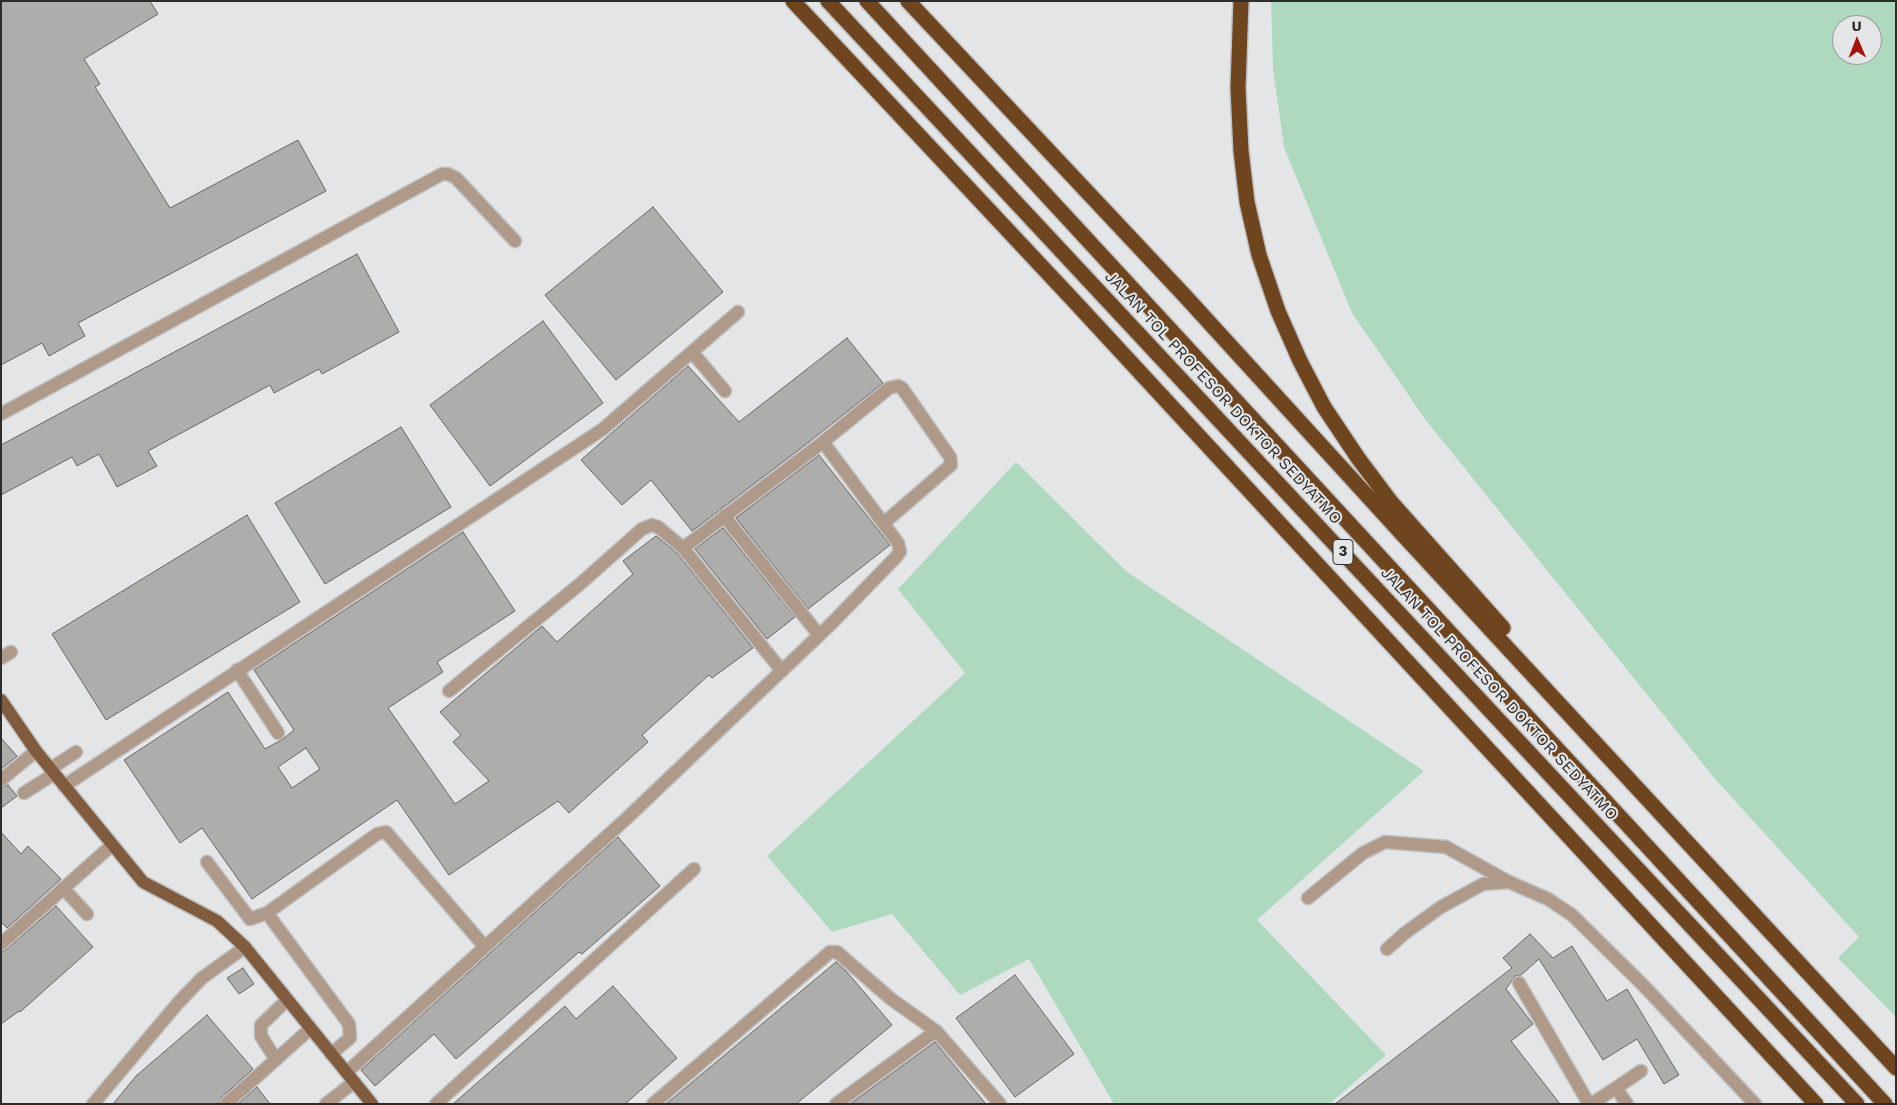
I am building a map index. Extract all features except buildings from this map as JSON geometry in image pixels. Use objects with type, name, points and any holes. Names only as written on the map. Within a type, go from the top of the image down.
[{"type":"highway","name":"3","points":[[793,1],[1075,302],[1816,1104]]},
{"type":"highway","name":"JALAN TOL PROFESOR DOKTOR SEDYATMO","points":[[828,1],[1857,1104]]},
{"type":"highway","name":"JALAN TOL PROFESOR DOKTOR SEDYATMO","points":[[868,1],[1885,1104]]},
{"type":"highway","points":[[908,1],[1185,296],[1403,535],[1896,1068]]},
{"type":"highway","points":[[1241,1],[1238,88],[1241,151],[1247,202],[1259,255],[1278,311],[1300,361],[1324,407],[1358,458],[1391,502],[1826,993]]},
{"type":"main road","points":[[1,700],[36,752],[111,846],[143,882],[217,921],[246,947],[372,1104]]},
{"type":"street","points":[[1,414],[442,174],[448,174],[456,178],[515,241]]},
{"type":"street","points":[[64,786],[603,429],[738,312]]},
{"type":"street","points":[[692,352],[725,391]]},
{"type":"street","points":[[683,548],[894,386],[902,388],[950,457],[951,466],[884,523]]},
{"type":"street","points":[[326,1104],[350,1077],[485,946],[627,818],[782,671],[900,552],[898,543],[884,523],[823,442]]},
{"type":"street","points":[[724,516],[819,635]]},
{"type":"street","points":[[450,691],[580,584],[642,529],[652,525],[658,527],[683,548],[782,671]]},
{"type":"street","points":[[237,670],[278,733]]},
{"type":"street","points":[[1,780],[36,752]]},
{"type":"street","points":[[24,793],[76,752]]},
{"type":"street","points":[[207,862],[250,920],[266,913],[377,834],[386,832],[485,946]]},
{"type":"street","points":[[1308,898],[1363,853],[1385,842],[1446,847],[1509,882],[1548,899],[1572,915],[1643,985],[1755,1104]]},
{"type":"street","points":[[1,944],[111,846]]},
{"type":"street","points":[[436,1104],[694,869]]},
{"type":"street","points":[[1387,949],[1405,933],[1441,907],[1483,884],[1509,882]]},
{"type":"street","points":[[63,888],[87,914]]},
{"type":"street","points":[[266,913],[349,1024],[350,1038],[331,1054]]},
{"type":"street","points":[[93,1104],[202,978],[246,947]]},
{"type":"street","points":[[654,1104],[830,952],[837,952],[891,999],[936,1030],[1000,1104]]},
{"type":"street","points":[[1519,982],[1590,1104],[1641,1071]]},
{"type":"street","points":[[276,1060],[262,1036],[261,1025],[287,1000]]},
{"type":"street","points":[[226,1104],[310,1029]]},
{"type":"street","points":[[836,1104],[936,1030]]},
{"type":"street","points":[[1616,1088],[1627,1104]]},
{"type":"green space","points":[[1271,1],[1896,1],[1896,1017],[1838,958],[1859,937],[1716,780],[1425,419],[1352,313],[1284,147],[1273,69]]},
{"type":"green space","points":[[1016,462],[1127,572],[1424,771],[1257,920],[1386,1055],[1329,1104],[1114,1104],[1029,959],[960,995],[892,914],[832,932],[767,856],[965,673],[898,589]]}]
